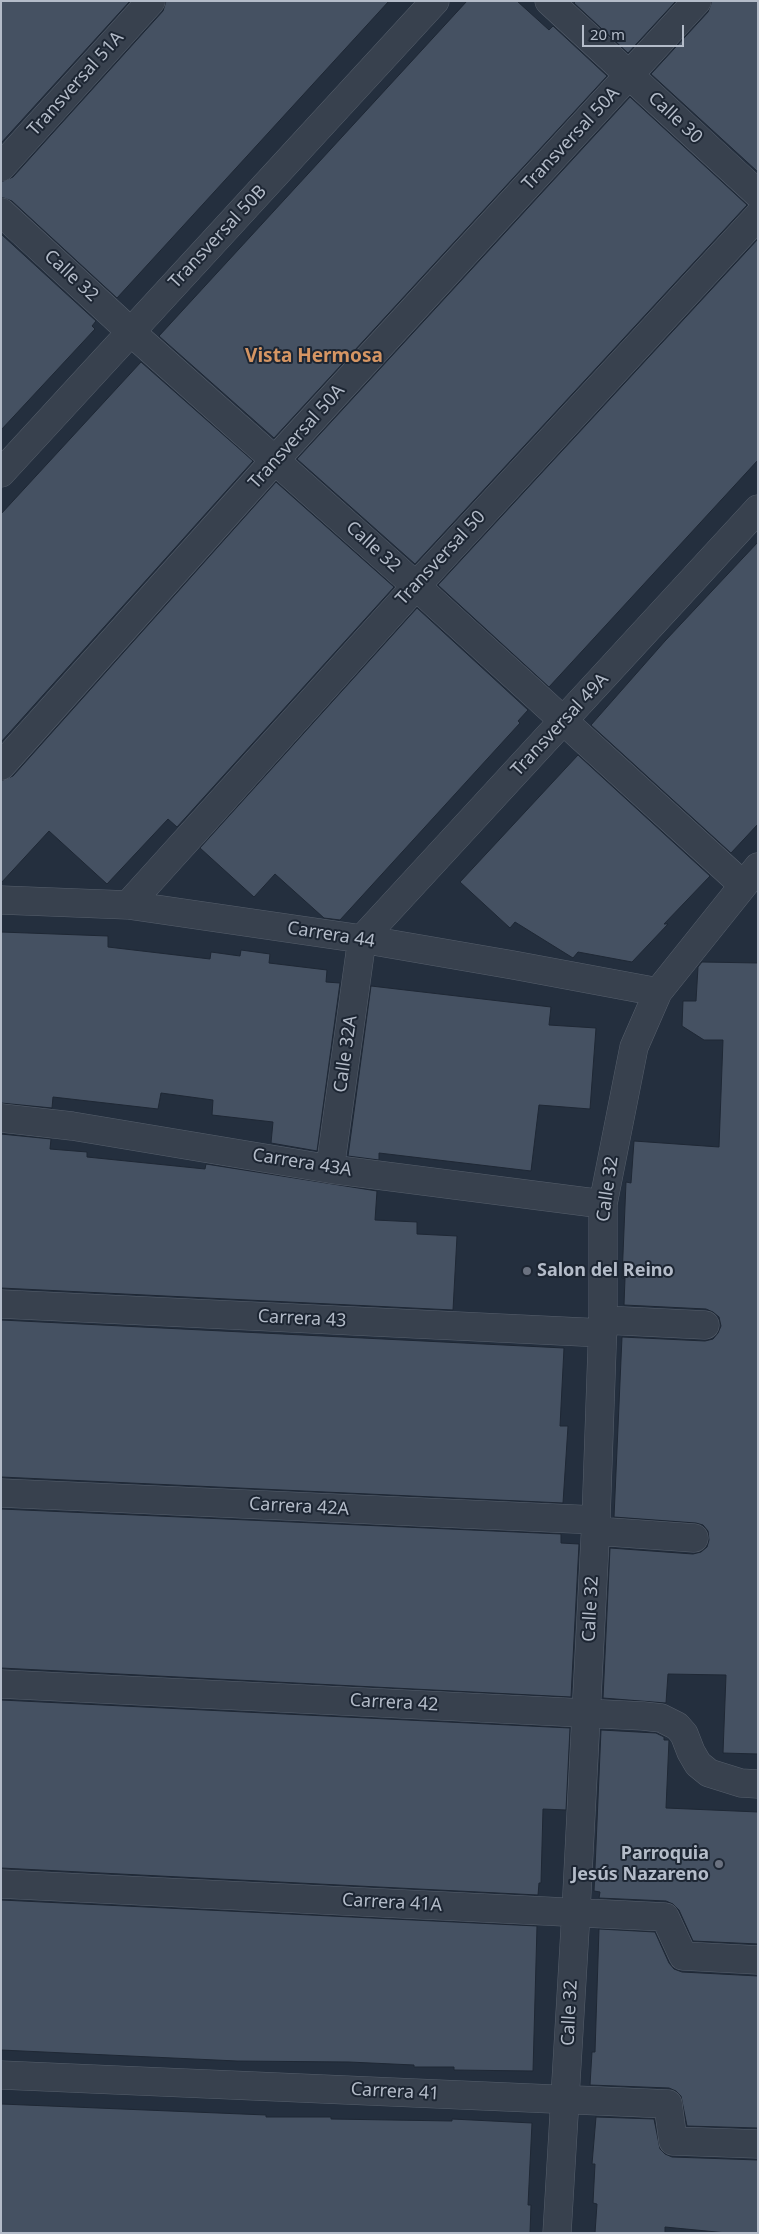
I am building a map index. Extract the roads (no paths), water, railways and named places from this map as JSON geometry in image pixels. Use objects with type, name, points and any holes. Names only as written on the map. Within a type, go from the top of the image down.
[{"type":"street","name":"Transversal 51A","points":[[1,167],[151,1]]},
{"type":"street","name":"Transversal 50B","points":[[1,473],[435,1]]},
{"type":"street","name":"Calle 30","points":[[549,1],[628,76],[758,194]]},
{"type":"street","name":"Transversal 50A","points":[[1,766],[275,460],[697,1]]},
{"type":"street","name":"Calle 32","points":[[1,212],[131,332],[416,586],[563,722],[750,875],[658,992],[634,1047],[602,1204],[603,1327],[595,1526],[566,2100],[557,2233]]},
{"type":"street","name":"Transversal 50","points":[[128,905],[416,586],[758,216]]},
{"type":"street","name":"Transversal 49A","points":[[362,939],[758,509]]},
{"type":"street","name":"Carrera 44","points":[[1,900],[128,905],[362,939],[513,964],[658,992]]},
{"type":"street","name":"Calle 32A","points":[[330,1168],[362,939]]},
{"type":"street","name":"Carrera 43A","points":[[1,1118],[72,1126],[330,1168],[602,1204]]},
{"type":"street","name":"Carrera 43","points":[[1,1304],[603,1327],[704,1325]]},
{"type":"street","name":"Carrera 42A","points":[[1,1493],[595,1526],[694,1538]]},
{"type":"street","name":"Carrera 42","points":[[1,1684],[661,1718],[677,1726],[684,1734],[698,1764],[709,1773],[741,1783],[758,1784]]},
{"type":"street","name":"Carrera 41A","points":[[1,1884],[665,1917],[683,1956],[758,1960]]},
{"type":"street","name":"Carrera 41","points":[[1,2075],[668,2104],[673,2140],[758,2144]]},
{"type":"place","name":"Salon del Reino","points":[[527,1271]]},
{"type":"place","name":"Parroquia Jesús Nazareno","points":[[719,1864]]},
{"type":"district","name":"Vista Hermosa","points":[[314,357]]}]
